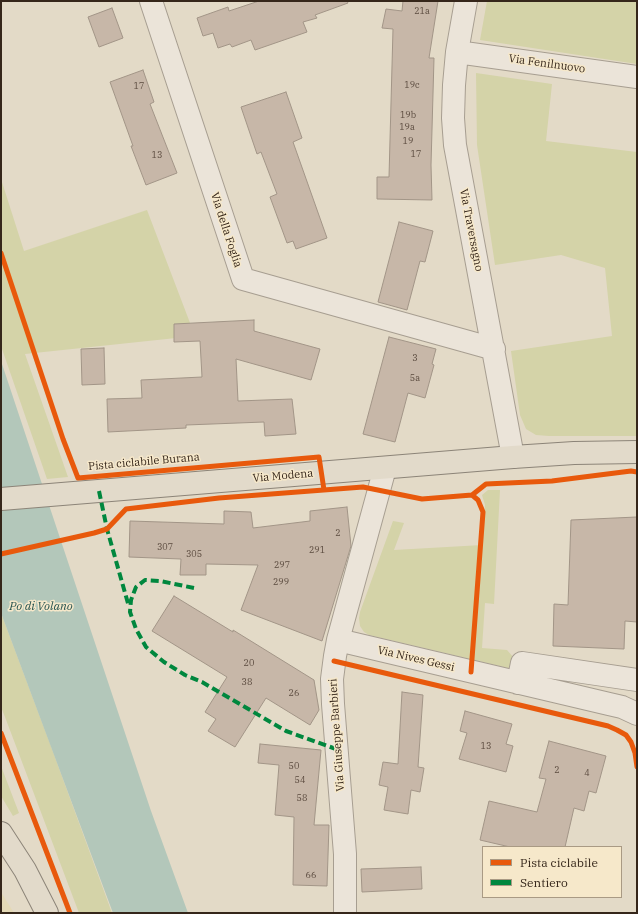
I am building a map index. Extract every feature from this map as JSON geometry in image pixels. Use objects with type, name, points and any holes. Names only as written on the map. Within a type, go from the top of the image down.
[{"type":"main road","name":"Via Modena","points":[[1,498],[513,457],[574,453],[637,452]]},
{"type":"main road","points":[[2,835],[25,870],[46,913]]},
{"type":"street","name":"Via della Foglia","points":[[151,1],[243,279],[494,349]]},
{"type":"street","name":"Via Traversagno","points":[[466,1],[457,52],[453,118],[455,145],[513,457]]},
{"type":"street","name":"Via Fenilnuovo","points":[[457,52],[637,77]]},
{"type":"street","name":"Via Giuseppe Barbieri","points":[[345,913],[345,854],[332,691],[335,656],[384,468]]},
{"type":"street","name":"Via Nives Gessi","points":[[338,640],[616,706],[637,714]]},
{"type":"street","points":[[518,683],[522,663],[637,680]]},
{"type":"shaded area","points":[[1,892],[14,913],[1,913]]},
{"type":"green space","points":[[487,1],[637,1],[637,64],[480,40]]},
{"type":"green space","points":[[476,73],[552,84],[546,141],[637,152],[637,436],[549,436],[536,435],[526,429],[520,415],[511,351],[612,336],[605,268],[561,255],[495,265],[477,145]]},
{"type":"green space","points":[[1,179],[24,251],[147,210],[195,336],[25,354],[68,477],[47,479],[1,346]]},
{"type":"green space","points":[[488,490],[500,490],[494,604],[485,603],[482,648],[507,650],[514,658],[512,669],[369,635],[364,632],[360,626],[360,612],[393,521],[404,523],[394,550],[482,545],[485,505],[482,495]]},
{"type":"green space","points":[[1,613],[112,913],[79,913],[1,707]]},
{"type":"green space","points":[[1,766],[19,813],[13,816],[1,796]]},
{"type":"water","name":"Po di Volano","points":[[1,361],[151,811],[188,913],[113,913],[1,613]]},
{"type":"building","points":[[259,1],[347,1],[348,3],[315,15],[317,18],[303,22],[307,32],[255,50],[251,40],[232,47],[230,44],[218,48],[213,33],[203,36],[197,18],[228,7],[229,11]]},
{"type":"building","points":[[403,1],[438,1],[429,58],[434,58],[431,165],[432,200],[377,199],[377,177],[389,177],[393,29],[382,28],[386,9],[402,11]]},
{"type":"building","points":[[112,8],[123,38],[99,47],[88,17]]},
{"type":"building","points":[[143,70],[154,102],[150,104],[177,173],[146,185],[131,146],[133,146],[110,82]]},
{"type":"building","points":[[286,92],[302,138],[293,142],[327,238],[296,249],[293,241],[287,243],[270,197],[277,194],[261,152],[257,154],[241,107]]},
{"type":"building","points":[[399,222],[433,231],[425,262],[420,261],[407,310],[378,302]]},
{"type":"building","points":[[254,320],[254,331],[320,349],[311,380],[236,359],[238,401],[292,399],[296,434],[265,436],[264,422],[186,425],[186,428],[108,432],[107,399],[142,398],[141,380],[202,377],[200,341],[174,342],[174,324]]},
{"type":"building","points":[[389,337],[436,349],[432,364],[434,365],[425,398],[408,393],[395,442],[363,434]]},
{"type":"building","points":[[104,348],[105,384],[82,385],[81,349]]},
{"type":"building","points":[[347,507],[351,546],[322,641],[241,610],[258,565],[206,564],[206,575],[180,575],[181,559],[129,557],[130,521],[224,524],[224,511],[251,512],[253,528],[310,521],[310,511]]},
{"type":"building","points":[[637,517],[637,622],[625,621],[624,649],[553,646],[554,604],[568,605],[571,520]]},
{"type":"building","points":[[174,596],[233,632],[233,630],[314,680],[319,710],[310,725],[266,698],[235,747],[208,731],[216,719],[205,712],[227,677],[152,631]]},
{"type":"building","points":[[402,692],[423,695],[418,767],[424,768],[420,792],[411,790],[408,814],[384,810],[388,787],[379,785],[383,762],[398,764]]},
{"type":"building","points":[[465,711],[512,724],[506,744],[513,746],[506,772],[459,759],[467,733],[460,731]]},
{"type":"building","points":[[549,741],[606,756],[596,793],[589,791],[584,811],[574,808],[565,846],[506,846],[480,840],[489,801],[537,812],[546,779],[539,778]]},
{"type":"building","points":[[260,744],[321,750],[314,825],[329,825],[327,886],[293,885],[294,817],[275,815],[279,765],[258,763]]},
{"type":"building","points":[[421,867],[422,889],[362,892],[361,869]]},
{"type":"marked path","points":[[99,491],[107,529],[129,607]]},
{"type":"marked path","points":[[194,588],[160,581],[145,580],[136,587],[131,600],[130,612],[136,629],[146,647],[164,662],[185,675],[202,682],[286,731],[336,749]]},
{"type":"cycle path","name":"Pista ciclabile Burana","points":[[1,253],[63,439],[78,478],[319,457],[324,490]]},
{"type":"cycle path","points":[[1,554],[107,529],[126,509],[219,498],[363,487],[422,499],[472,495],[486,484],[552,481],[631,471],[637,472]]},
{"type":"cycle path","points":[[471,672],[483,512],[478,500],[472,495]]},
{"type":"cycle path","points":[[334,661],[608,726],[626,735],[631,742],[635,753],[637,767]]},
{"type":"cycle path","points":[[1,733],[70,913]]}]
